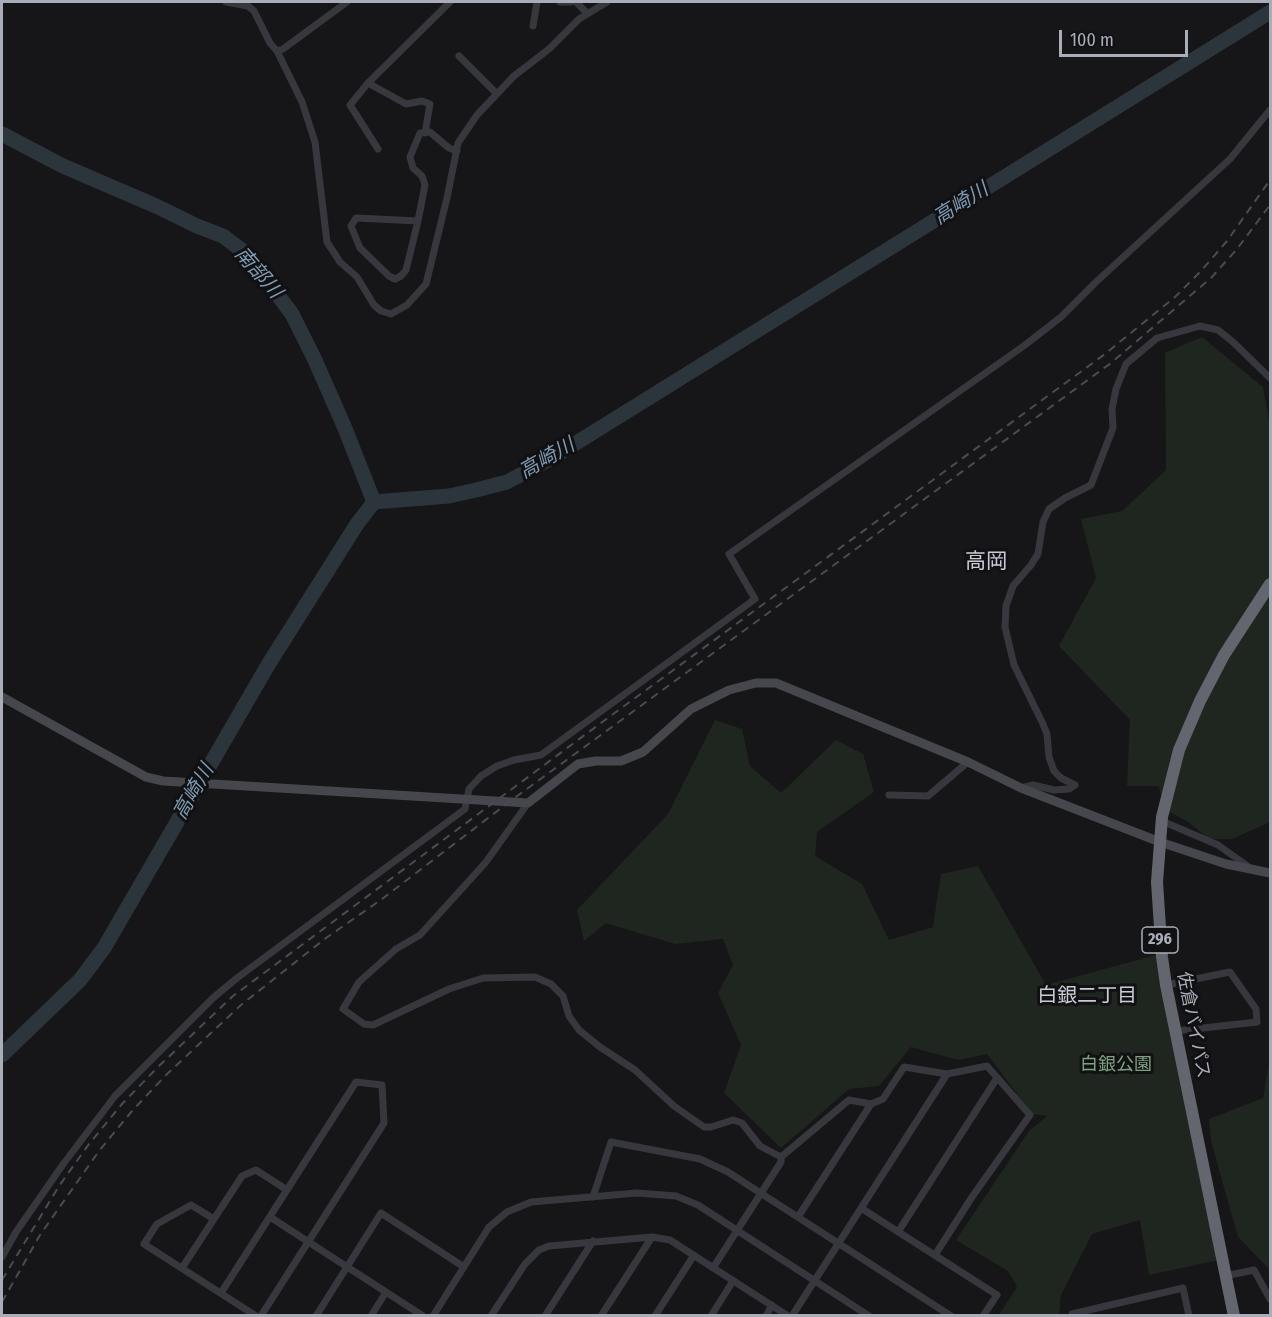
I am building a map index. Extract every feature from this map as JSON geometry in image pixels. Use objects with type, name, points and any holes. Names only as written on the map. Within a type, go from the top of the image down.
[{"type":"highway","name":"佐倉バイパス","points":[[1234,1316],[1162,957],[1157,882],[1162,821],[1179,750],[1200,701],[1224,655],[1270,584]]},
{"type":"street","points":[[226,2],[248,6],[254,11],[302,102],[315,142],[327,242],[340,262],[357,277],[374,305],[381,311],[391,314],[407,305],[426,284],[458,143],[477,115],[514,76],[549,49],[587,14],[607,2]]},
{"type":"street","points":[[277,51],[284,49],[317,22],[347,2]]},
{"type":"street","points":[[378,149],[350,105],[368,83],[450,2]]},
{"type":"street","points":[[533,26],[537,2]]},
{"type":"street","points":[[560,2],[571,2]]},
{"type":"street","points":[[576,2],[587,14]]},
{"type":"street","points":[[459,56],[497,94]]},
{"type":"street","points":[[368,83],[406,104],[422,101],[430,104],[424,133]]},
{"type":"street","points":[[2,1257],[16,1232],[97,1119],[116,1096],[186,1024],[237,978],[465,809],[469,789],[481,776],[497,766],[514,760],[541,755],[755,599],[729,554],[1025,345],[1061,317],[1230,159],[1270,110]]},
{"type":"street","points":[[418,221],[356,218],[351,226],[360,248],[389,276],[395,279],[401,276],[406,270],[418,221],[425,185],[422,176],[413,168],[411,157],[420,133],[430,132],[449,148],[457,151]]},
{"type":"street","points":[[1021,788],[1034,785],[1054,790],[1069,789],[1076,785],[1061,778],[1054,771],[1049,757],[1047,734],[1014,665],[1005,627],[1006,606],[1013,586],[1038,554],[1043,522],[1049,509],[1065,498],[1091,486],[1113,428],[1112,409],[1116,389],[1126,364],[1157,338],[1200,326],[1218,330],[1270,378]]},
{"type":"street","points":[[781,1157],[760,1146],[742,1123],[734,1120],[711,1127],[704,1126],[674,1106],[634,1070],[579,1030],[569,1016],[562,996],[550,984],[535,977],[483,978],[449,989],[373,1025],[364,1024],[343,1009],[359,982],[396,949],[420,935],[486,862],[528,803],[578,764],[621,761],[643,752],[691,709],[729,690],[756,683],[776,683],[968,762],[1021,788],[1160,842],[1226,864],[1270,873]]},
{"type":"street","points":[[2,697],[146,777],[163,781],[528,803]]},
{"type":"street","points":[[889,795],[928,796],[968,762]]},
{"type":"street","points":[[1162,821],[1218,845],[1255,871]]},
{"type":"street","points":[[1167,985],[1230,972],[1256,1009],[1257,1022],[1176,1031]]},
{"type":"street","points":[[713,1268],[781,1162],[781,1157],[849,1100],[871,1104],[883,1099],[904,1067],[947,1074],[987,1066],[1030,1115],[934,1255]]},
{"type":"street","points":[[491,1316],[525,1264],[539,1250],[549,1246],[651,1237],[670,1240],[790,1316],[815,1281],[947,1074]]},
{"type":"street","points":[[898,1232],[997,1078]]},
{"type":"street","points":[[221,1293],[356,1082],[382,1085],[384,1123],[261,1316]]},
{"type":"street","points":[[798,1217],[871,1104]]},
{"type":"street","points":[[593,1197],[611,1142],[700,1159],[715,1165],[761,1193],[939,1312],[951,1316]]},
{"type":"street","points":[[182,1269],[242,1176],[256,1170],[287,1190]]},
{"type":"street","points":[[433,1316],[489,1227],[507,1212],[531,1202],[638,1193],[676,1196],[698,1205],[869,1316]]},
{"type":"street","points":[[214,1219],[191,1206],[157,1224],[144,1244],[256,1316]]},
{"type":"street","points":[[861,1208],[997,1295],[983,1316]]},
{"type":"street","points":[[316,1316],[381,1213],[464,1267]]},
{"type":"street","points":[[270,1217],[423,1316]]},
{"type":"street","points":[[601,1316],[651,1237]]},
{"type":"street","points":[[545,1316],[593,1241]]},
{"type":"street","points":[[655,1316],[694,1255]]},
{"type":"street","points":[[1225,1276],[1254,1270],[1270,1299]]},
{"type":"street","points":[[711,1316],[733,1281]]},
{"type":"street","points":[[1072,1316],[1072,1314],[1183,1288],[1189,1316]]},
{"type":"street","points":[[371,1316],[386,1292]]},
{"type":"street","points":[[766,1316],[772,1305]]},
{"type":"green space","points":[[1202,337],[1263,387],[1270,426],[1270,822],[1232,839],[1209,839],[1188,822],[1164,809],[1159,786],[1127,786],[1130,720],[1059,646],[1096,578],[1081,519],[1122,511],[1166,470],[1165,353]]},
{"type":"green space","name":"白銀公園","points":[[715,720],[742,729],[750,766],[781,793],[836,740],[863,754],[874,792],[817,832],[815,856],[862,884],[889,940],[933,927],[941,874],[978,866],[1046,985],[1156,955],[1219,1260],[1149,1275],[1140,1220],[1092,1234],[1061,1295],[1059,1315],[999,1315],[1017,1287],[1008,1271],[956,1240],[1029,1131],[1047,1116],[1032,1114],[987,1054],[958,1060],[911,1047],[879,1086],[849,1089],[781,1148],[724,1093],[741,1045],[718,993],[733,965],[723,939],[675,944],[606,923],[584,941],[577,910],[668,814]]},
{"type":"green space","points":[[1270,1057],[1270,1270],[1238,1237],[1211,1141],[1209,1119],[1263,1098]]},
{"type":"waterway","name":"高崎川","points":[[2,1055],[80,980],[104,948],[268,665],[357,524],[374,502],[449,496],[476,490],[507,482],[552,458],[1270,12]]},
{"type":"waterway","name":"南部川","points":[[2,134],[63,166],[223,236],[248,255],[292,314],[344,426],[374,502]]},
{"type":"railway","points":[[2,1280],[59,1186],[89,1144],[122,1104],[233,996],[1105,354],[1175,297],[1201,271],[1227,241],[1270,180]]},
{"type":"railway","points":[[2,1302],[40,1235],[99,1151],[166,1075],[241,1005],[326,938],[382,899],[509,802],[1111,363],[1211,278],[1237,249],[1270,205]]},
{"type":"district","name":"高岡","points":[[986,562]]},
{"type":"district","name":"白銀二丁目","points":[[1087,996]]}]
